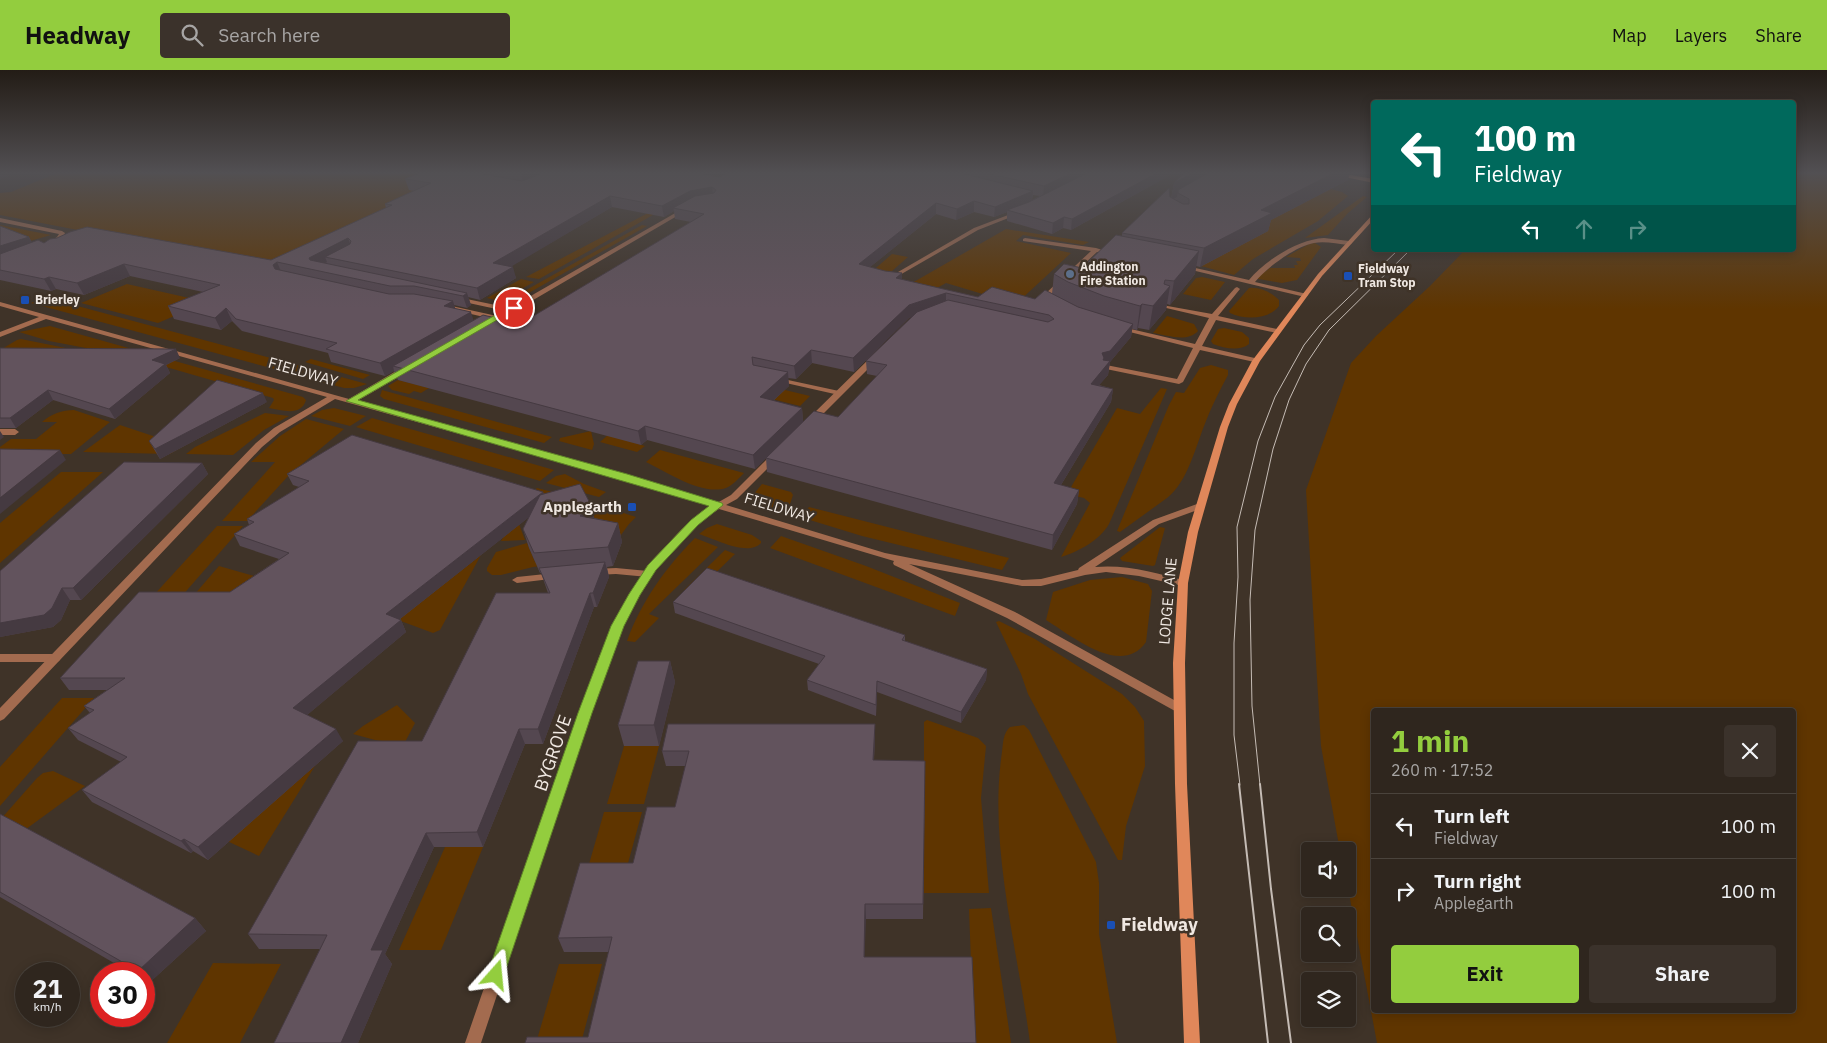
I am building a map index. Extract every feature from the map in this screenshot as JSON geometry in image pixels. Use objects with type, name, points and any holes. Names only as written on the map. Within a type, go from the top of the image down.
[{"type":"street","points":[[480,327],[669,218]]},
{"type":"street","points":[[887,280],[976,229],[1003,218]]},
{"type":"street","name":"LODGE LANE","points":[[1192,1043],[1179,708],[1183,583],[1200,506],[1233,404],[1256,361],[1305,294],[1371,219]]},
{"type":"street","points":[[0,220],[62,233],[60,238],[43,247]]},
{"type":"street","points":[[1025,240],[1096,250],[1123,256]]},
{"type":"street","points":[[1251,282],[1254,277],[1276,260],[1308,242],[1324,240],[1349,243]]},
{"type":"street","points":[[1054,304],[1046,296],[1096,250]]},
{"type":"street","points":[[1178,266],[1305,294]]},
{"type":"street","points":[[1106,367],[1178,382],[1214,316],[1237,289]]},
{"type":"street","points":[[449,297],[510,310]]},
{"type":"street","name":"FIELDWAY","points":[[0,304],[614,474],[884,556],[1022,583],[1046,583],[1078,573],[1110,569],[1124,570],[1183,583]]},
{"type":"street","points":[[436,305],[497,318]]},
{"type":"street","points":[[1164,306],[1278,331]]},
{"type":"street","points":[[0,335],[48,316]]},
{"type":"street","points":[[1113,327],[1256,361]]},
{"type":"street","points":[[807,425],[883,350]]},
{"type":"street","points":[[350,401],[412,366]]},
{"type":"street","points":[[767,376],[839,393]]},
{"type":"street","points":[[0,716],[259,445],[282,427],[335,396]]},
{"type":"street","points":[[0,432],[14,432]]},
{"type":"street","points":[[718,505],[734,497],[782,450]]},
{"type":"street","name":"BYGROVE","points":[[473,1043],[605,657],[626,610],[648,574],[685,531],[704,514],[718,505]]},
{"type":"street","name":"FIELDWAY","points":[[1078,573],[1156,522],[1178,512],[1200,506]]},
{"type":"street","name":"FIELDWAY","points":[[884,556],[1011,615],[1179,708]]},
{"type":"street","points":[[581,573],[616,571],[648,574]]},
{"type":"street","points":[[517,580],[563,575]]},
{"type":"street","points":[[0,658],[55,658]]},
{"type":"shaded area","points":[[18,218],[397,218],[285,270]]},
{"type":"shaded area","points":[[638,218],[647,218],[539,279],[526,277]]},
{"type":"shaded area","points":[[1271,218],[1321,218],[1253,259],[1234,275],[1153,253],[1254,227]]},
{"type":"shaded area","points":[[1332,218],[1343,218],[1328,235],[1305,238]]},
{"type":"shaded area","points":[[1796,218],[1827,218],[1827,1043],[1377,1043],[1371,1013],[1796,1013],[1796,708],[1371,708],[1371,1011],[1356,931],[1356,907],[1352,907],[1350,897],[1356,897],[1356,842],[1338,842],[1321,746],[1306,490],[1351,363],[1376,336],[1430,286],[1463,252],[1796,252]]},
{"type":"shaded area","points":[[0,225],[51,235],[30,241],[0,230]]},
{"type":"shaded area","points":[[642,225],[647,226],[511,303],[505,302]]},
{"type":"shaded area","points":[[1006,229],[1089,242],[1083,245],[1023,235],[1016,241],[1071,253],[1016,304],[946,283],[937,288],[912,283]]},
{"type":"shaded area","points":[[1315,243],[1321,247],[1297,280],[1282,283],[1258,279],[1270,268],[1295,268],[1294,265],[1298,265],[1296,261],[1301,261],[1300,258],[1286,257],[1309,244]]},
{"type":"shaded area","points":[[892,254],[908,257],[884,278],[868,275]]},
{"type":"shaded area","points":[[1202,277],[1225,282],[1211,300],[1183,294],[1196,278]]},
{"type":"shaded area","points":[[521,279],[534,282],[500,301],[487,298]]},
{"type":"shaded area","points":[[127,284],[207,302],[158,323],[81,303]]},
{"type":"shaded area","points":[[1249,288],[1257,288],[1269,292],[1279,300],[1279,306],[1269,314],[1249,318],[1230,313],[1229,311]]},
{"type":"shaded area","points":[[44,297],[367,384],[354,388],[344,388],[31,303]]},
{"type":"shaded area","points":[[1167,316],[1194,324],[1198,331],[1188,337],[1153,333]]},
{"type":"shaded area","points":[[50,326],[303,397],[306,400],[304,405],[296,411],[269,408],[274,400],[273,398],[128,356],[49,341],[19,332]]},
{"type":"shaded area","points":[[1224,328],[1242,332],[1249,338],[1249,344],[1236,349],[1213,344],[1211,341],[1218,329]]},
{"type":"shaded area","points":[[21,339],[76,350],[0,350]]},
{"type":"shaded area","points":[[311,359],[370,375],[363,379],[305,362]]},
{"type":"shaded area","points":[[1211,365],[1228,370],[1228,375],[1211,409],[1181,483],[1167,498],[1120,532],[1117,531],[1176,392],[1184,393],[1200,368]]},
{"type":"shaded area","points":[[398,380],[429,388],[421,393],[414,391],[409,394],[392,390],[388,386]]},
{"type":"shaded area","points":[[743,380],[810,396],[800,406],[732,389]]},
{"type":"shaded area","points":[[1161,388],[1167,389],[1109,524],[1088,545],[1061,557],[1090,503],[1084,498],[1067,494],[1117,408],[1140,414]]},
{"type":"shaded area","points":[[382,390],[552,437],[544,443],[384,399],[380,396]]},
{"type":"shaded area","points":[[334,408],[366,416],[350,426],[311,416],[322,410]]},
{"type":"shaded area","points":[[74,410],[110,422],[71,454],[0,454],[0,447],[11,439],[36,439],[57,422],[42,422],[45,419],[57,413]]},
{"type":"shaded area","points":[[265,413],[289,416],[264,430],[233,455],[186,454],[195,447]]},
{"type":"shaded area","points":[[372,418],[554,470],[540,481],[356,427]]},
{"type":"shaded area","points":[[306,419],[344,429],[290,474],[247,521],[222,521],[275,462],[251,462],[280,436]]},
{"type":"shaded area","points":[[120,425],[183,446],[170,454],[83,452]]},
{"type":"shaded area","points":[[591,431],[594,444],[592,450],[559,441],[560,438]]},
{"type":"shaded area","points":[[608,435],[645,446],[637,452],[600,442]]},
{"type":"shaded area","points":[[660,450],[744,473],[726,488],[717,490],[706,489],[685,482],[646,462]]},
{"type":"shaded area","points":[[61,472],[103,472],[0,563],[0,523]]},
{"type":"shaded area","points":[[565,474],[584,484],[606,492],[599,497],[546,483],[556,476]]},
{"type":"shaded area","points":[[762,484],[791,492],[793,495],[790,504],[794,506],[786,511],[782,511],[758,503],[753,495]]},
{"type":"shaded area","points":[[537,488],[580,499],[636,517],[604,558],[533,567],[501,575],[492,575],[487,571],[487,568],[496,552],[527,543],[535,562],[551,510],[517,519],[525,540],[501,541],[523,500]]},
{"type":"shaded area","points":[[809,507],[1009,558],[1002,570],[862,536],[800,517]]},
{"type":"shaded area","points":[[717,524],[752,535],[761,543],[755,547],[740,548],[699,534]]},
{"type":"shaded area","points":[[217,526],[243,526],[181,597],[152,597]]},
{"type":"shaded area","points":[[1160,527],[1165,528],[1155,565],[1122,561],[1120,558]]},
{"type":"shaded area","points":[[781,536],[866,566],[960,603],[955,616],[770,548]]},
{"type":"shaded area","points":[[695,538],[718,547],[649,614],[659,618],[635,642],[627,641],[639,613],[655,586]]},
{"type":"shaded area","points":[[725,550],[735,554],[694,594],[684,590]]},
{"type":"shaded area","points":[[481,555],[440,630],[433,633],[398,620]]},
{"type":"shaded area","points":[[219,566],[254,576],[149,647]]},
{"type":"shaded area","points":[[1122,577],[1148,584],[1152,591],[1146,642],[1136,652],[1123,656],[1110,655],[1082,643],[1046,620],[1053,592],[1090,580]]},
{"type":"shaded area","points":[[999,621],[1035,639],[1122,694],[1135,707],[1144,721],[1145,766],[1126,826],[1122,860],[1118,860],[1028,694],[1021,674],[996,622]]},
{"type":"shaded area","points":[[62,698],[94,698],[0,806],[0,767]]},
{"type":"shaded area","points":[[397,705],[415,723],[404,744],[375,740],[353,734],[363,726]]},
{"type":"shaded area","points":[[927,720],[978,738],[986,746],[981,798],[989,893],[924,893],[924,722]]},
{"type":"shaded area","points":[[1024,725],[1029,730],[1096,862],[1099,883],[1099,934],[1117,1043],[1030,1043],[1006,898],[999,824],[999,787],[1004,738],[1010,727]]},
{"type":"shaded area","points":[[624,746],[659,746],[644,804],[607,804]]},
{"type":"shaded area","points":[[315,766],[259,856],[227,841]]},
{"type":"shaded area","points":[[53,771],[85,786],[22,832],[0,820],[37,778],[43,773]]},
{"type":"shaded area","points":[[604,812],[642,812],[624,878],[585,878]]},
{"type":"shaded area","points":[[445,847],[483,847],[441,950],[399,950]]},
{"type":"shaded area","points":[[991,908],[1011,1043],[974,1043],[969,909]]},
{"type":"shaded area","points":[[213,963],[281,964],[240,1043],[167,1043]]},
{"type":"shaded area","points":[[559,964],[602,964],[581,1043],[536,1043]]},
{"type":"building","points":[[363,218],[571,218],[493,263],[513,267],[477,288],[325,257],[350,244],[351,241],[348,238],[309,258],[310,260],[467,293],[463,296],[414,286],[390,286],[277,262],[273,265],[275,269],[389,294],[414,294],[453,301],[444,306],[471,312],[380,363],[326,349],[337,343],[236,319],[226,308],[215,318],[168,306],[220,285],[124,264],[77,283],[49,277],[44,279],[0,270],[0,254],[38,240],[44,243],[50,239],[87,227],[271,260]]},
{"type":"building","points":[[697,218],[917,218],[859,264],[885,271],[902,273],[896,278],[978,297],[992,287],[1035,299],[1045,290],[1078,307],[1133,324],[1110,351],[1102,353],[1103,360],[1110,361],[1091,384],[1113,389],[1054,483],[1079,490],[1053,535],[766,458],[814,411],[838,417],[887,365],[866,361],[917,312],[948,300],[1048,322],[1054,319],[1049,315],[946,293],[909,305],[853,358],[811,350],[794,366],[752,357],[753,365],[788,372],[760,397],[802,408],[753,455],[645,426],[638,431],[393,366],[483,315],[520,324]]},
{"type":"building","points":[[1037,218],[1061,218],[1053,223]]},
{"type":"building","points":[[1137,218],[1261,218],[1204,248],[1122,233]]},
{"type":"building","points":[[0,226],[29,237],[0,246]]},
{"type":"building","points":[[1116,235],[1199,251],[1174,281],[1165,280],[1164,284],[1170,286],[1153,306],[1142,304],[1140,306],[1104,296],[1068,282],[1054,274],[1064,264],[1082,268]]},
{"type":"building","points":[[0,348],[176,349],[152,360],[165,364],[109,409],[48,390],[10,418],[0,418]]},
{"type":"building","points":[[217,380],[263,393],[155,449],[149,441]]},
{"type":"building","points":[[352,435],[543,492],[386,614],[401,620],[293,708],[336,729],[198,847],[184,839],[181,841],[82,790],[127,757],[68,728],[94,710],[84,706],[125,678],[60,678],[139,592],[230,592],[289,553],[234,534],[254,522],[247,519],[309,481],[287,474]]},
{"type":"building","points":[[0,449],[60,450],[0,498]]},
{"type":"building","points":[[124,462],[202,463],[73,588],[62,588],[52,608],[44,615],[0,623],[0,571]]},
{"type":"building","points":[[580,484],[592,507],[580,516],[618,523],[608,547],[534,553],[523,529],[540,495]]},
{"type":"building","points":[[605,562],[593,593],[590,593],[538,729],[519,729],[477,832],[426,833],[371,950],[383,950],[341,1043],[274,1043],[327,935],[248,934],[358,741],[422,741],[496,593],[550,593],[539,568]]},
{"type":"building","points":[[707,568],[905,635],[902,640],[987,669],[961,712],[877,681],[876,705],[807,680],[825,656],[673,602]]},
{"type":"building","points":[[638,661],[670,661],[654,725],[618,725]]},
{"type":"building","points":[[668,724],[875,724],[873,760],[925,761],[923,904],[865,904],[864,957],[972,957],[976,1043],[525,1043],[527,1037],[588,1037],[612,937],[558,938],[580,863],[633,863],[647,807],[675,807],[689,751],[662,751]]},
{"type":"building","points":[[0,814],[195,918],[148,962],[122,962],[0,892]]},
{"type":"tram line","points":[[1240,785],[1234,735],[1234,643],[1238,577],[1237,527],[1258,441],[1275,397],[1304,345],[1320,325],[1396,252]]},
{"type":"tram line","points":[[1260,785],[1252,706],[1250,600],[1255,530],[1273,449],[1289,400],[1306,364],[1329,330],[1408,252]]},
{"type":"tram line","points":[[1239,784],[1268,1043]]},
{"type":"tram line","points":[[1260,784],[1271,889],[1291,1043]]},
{"type":"place","name":"Addington Fire Station","points":[[1070,274]]},
{"type":"place","name":"Fieldway Tram Stop","points":[[1348,276]]},
{"type":"place","name":"Brierley","points":[[25,300]]},
{"type":"place","name":"Applegarth","points":[[632,507]]},
{"type":"place","name":"Fieldway","points":[[1111,925]]},
{"type":"route","points":[[496,975],[585,713],[617,626],[634,594],[652,567],[694,522],[718,505],[350,401],[514,308]]}]
